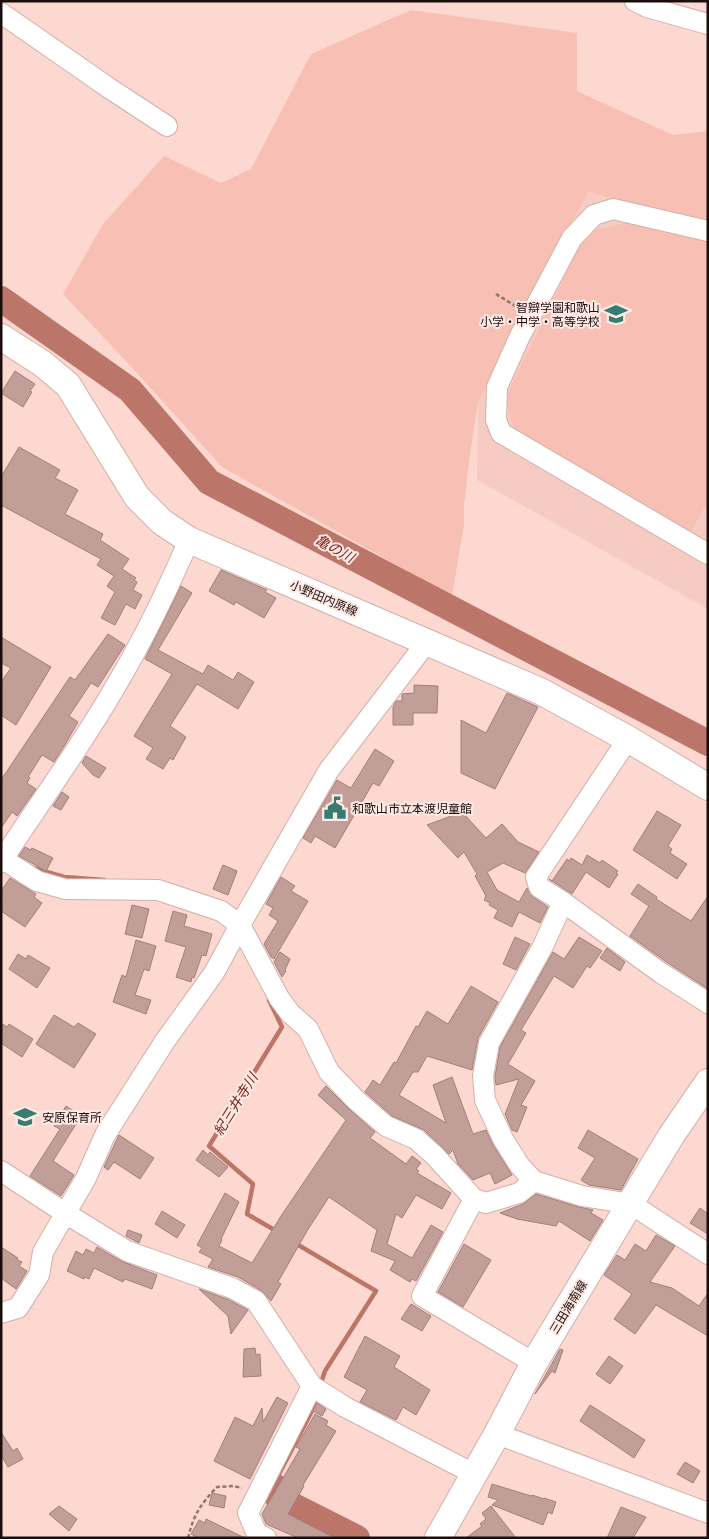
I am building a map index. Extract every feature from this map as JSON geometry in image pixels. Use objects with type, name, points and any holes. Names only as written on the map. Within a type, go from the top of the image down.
[{"type":"main road","name":"小野田内原線","points":[[1,337],[43,364],[68,385],[137,497],[162,522],[189,540],[540,691],[628,739],[708,787]]},
{"type":"main road","name":"三田海南線","points":[[438,1538],[497,1434],[534,1363],[671,1136],[708,1082]]},
{"type":"street","points":[[635,1],[647,7],[708,24]]},
{"type":"street","points":[[1,13],[101,83],[167,126]]},
{"type":"street","points":[[708,231],[613,210],[594,215],[572,238],[531,315],[497,387],[496,420],[502,433],[708,554]]},
{"type":"street","points":[[189,540],[173,576],[125,670],[56,780],[2,860],[37,881],[64,889],[158,890],[221,911],[240,925],[279,998],[290,1013],[308,1030],[329,1072],[357,1102],[386,1126],[416,1139],[435,1156],[474,1199],[486,1203],[519,1192],[534,1181]]},
{"type":"street","points":[[1,1313],[18,1308],[39,1275],[43,1252],[86,1178],[106,1135],[165,1041],[214,973],[329,770],[427,642]]},
{"type":"street","points":[[628,739],[536,877],[539,887],[563,902],[660,974],[708,1003]]},
{"type":"street","points":[[563,902],[544,946],[489,1043],[482,1076],[485,1100],[520,1166],[534,1181],[582,1196],[631,1204],[708,1254]]},
{"type":"street","points":[[1,1171],[127,1251],[232,1288],[256,1300],[312,1386],[344,1408],[474,1474]]},
{"type":"street","points":[[474,1199],[422,1296],[534,1363]]},
{"type":"street","points":[[266,1538],[257,1534],[248,1513],[312,1386]]},
{"type":"street","points":[[497,1434],[708,1513]]},
{"type":"path","points":[[496,294],[531,315]]},
{"type":"path","points":[[188,1538],[192,1523],[201,1504],[217,1487],[233,1486],[258,1492]]},
{"type":"shaded area","points":[[411,10],[577,33],[577,91],[673,135],[708,131],[708,225],[588,192],[478,403],[469,461],[464,525],[452,596],[222,467],[63,294],[103,224],[164,156],[221,183],[251,169],[311,54]]},
{"type":"shaded area","name":"智辯学園和歌山 小学・中学・高等学校","points":[[588,192],[708,225],[708,609],[477,480],[478,403]]},
{"type":"shaded area","name":"智辯学園和歌山 小学・中学・高等学校","points":[[633,221],[708,239],[708,501],[690,534],[642,503],[514,428],[505,399],[586,232]]},
{"type":"building","points":[[15,371],[35,384],[23,407],[1,393]]},
{"type":"building","points":[[19,447],[60,470],[55,478],[78,490],[65,514],[103,534],[100,540],[129,559],[122,569],[136,578],[134,580],[137,582],[133,590],[142,595],[135,609],[126,604],[115,625],[101,618],[115,592],[107,586],[114,576],[97,565],[101,559],[1,505],[1,477]]},
{"type":"building","points":[[221,570],[267,590],[265,592],[276,598],[264,618],[236,602],[234,605],[209,591]]},
{"type":"building","points":[[181,586],[192,593],[158,650],[203,674],[208,665],[233,680],[238,672],[254,682],[238,709],[197,684],[170,726],[186,737],[173,760],[170,758],[163,769],[146,759],[153,748],[134,736],[172,674],[145,659]]},
{"type":"building","points":[[108,634],[125,645],[98,687],[91,683],[69,716],[78,722],[54,762],[42,755],[28,777],[30,778],[27,783],[36,789],[17,816],[12,812],[1,828],[1,780],[70,677],[75,680]]},
{"type":"building","points":[[1,637],[51,667],[16,725],[1,715],[1,682],[11,668],[1,663]]},
{"type":"building","points":[[414,685],[438,686],[437,713],[413,713],[413,725],[393,725],[393,707],[396,701],[402,701],[402,694],[414,693]]},
{"type":"building","points":[[507,693],[538,707],[495,789],[461,773],[461,720],[486,733]]},
{"type":"building","points":[[375,749],[394,761],[379,786],[373,783],[335,848],[315,836],[311,843],[303,838],[337,780],[351,788]]},
{"type":"building","points":[[86,756],[106,768],[99,778],[93,775],[82,763]]},
{"type":"building","points":[[62,792],[69,797],[61,810],[53,806]]},
{"type":"building","points":[[657,811],[681,825],[668,846],[672,849],[670,853],[687,864],[677,879],[633,850]]},
{"type":"building","points":[[462,812],[486,838],[502,824],[518,842],[539,852],[525,873],[503,863],[487,872],[497,890],[519,902],[527,888],[533,897],[548,907],[540,923],[519,912],[512,927],[494,918],[498,910],[484,900],[486,896],[475,876],[477,874],[464,852],[458,858],[427,825]]},
{"type":"building","points":[[25,847],[31,850],[32,848],[53,858],[46,871],[19,856]]},
{"type":"building","points":[[587,855],[600,863],[602,860],[618,871],[609,888],[586,872],[572,894],[552,881],[567,859],[570,861],[571,858],[582,865]]},
{"type":"building","points":[[223,865],[237,871],[228,895],[213,889]]},
{"type":"building","points":[[281,877],[295,886],[291,891],[308,901],[274,959],[264,944],[278,921],[269,915],[273,908],[266,904]]},
{"type":"building","points":[[10,878],[36,894],[34,897],[42,903],[25,927],[1,911],[1,891]]},
{"type":"building","points":[[638,884],[657,897],[656,899],[691,921],[708,896],[708,989],[630,936],[649,906],[631,894]]},
{"type":"building","points":[[132,905],[149,909],[142,938],[125,934]]},
{"type":"building","points":[[173,911],[187,915],[184,926],[212,934],[206,956],[202,955],[191,982],[176,977],[186,947],[165,941]]},
{"type":"building","points":[[515,937],[530,944],[516,970],[503,964]]},
{"type":"building","points":[[579,937],[602,951],[590,968],[587,966],[573,988],[554,976],[521,1030],[526,1033],[508,1064],[535,1081],[521,1105],[527,1107],[517,1132],[512,1130],[505,1114],[519,1079],[496,1085],[495,1077],[500,1047],[553,952],[564,959]]},
{"type":"building","points":[[136,940],[156,946],[149,971],[144,969],[135,995],[151,1000],[146,1014],[113,1002],[122,975],[126,977]]},
{"type":"building","points":[[607,948],[625,962],[620,971],[600,958]]},
{"type":"building","points":[[280,952],[290,959],[282,977],[274,962]]},
{"type":"building","points":[[18,954],[26,959],[28,955],[50,968],[37,988],[9,969]]},
{"type":"building","points":[[471,986],[498,1002],[478,1038],[472,1070],[427,1056],[418,1072],[413,1072],[399,1095],[446,1123],[433,1085],[452,1077],[473,1134],[486,1130],[512,1175],[495,1184],[490,1173],[473,1180],[458,1164],[453,1150],[449,1154],[424,1130],[392,1116],[365,1092],[373,1080],[380,1085],[394,1062],[396,1063],[416,1026],[418,1027],[427,1011],[448,1024]]},
{"type":"building","points":[[54,1015],[74,1027],[78,1023],[96,1034],[74,1068],[36,1044]]},
{"type":"building","points":[[1,1023],[7,1027],[9,1024],[33,1039],[22,1057],[1,1043]]},
{"type":"building","points":[[326,1086],[375,1132],[370,1138],[406,1164],[412,1156],[421,1163],[416,1169],[419,1171],[417,1173],[451,1193],[442,1209],[416,1195],[402,1218],[396,1214],[387,1244],[412,1258],[431,1225],[443,1232],[416,1281],[412,1279],[410,1282],[390,1270],[395,1261],[371,1251],[377,1230],[329,1197],[278,1282],[281,1284],[271,1301],[262,1291],[238,1277],[208,1267],[213,1259],[199,1252],[202,1248],[197,1245],[225,1193],[239,1202],[219,1246],[252,1263],[281,1216],[346,1120],[318,1095]]},
{"type":"building","points":[[66,1106],[81,1116],[53,1161],[74,1175],[61,1196],[30,1176],[60,1129],[54,1126]]},
{"type":"building","points":[[588,1130],[638,1159],[621,1190],[589,1185],[581,1180],[595,1158],[578,1148]]},
{"type":"building","points":[[119,1135],[154,1158],[140,1179],[114,1162],[108,1170],[104,1167]]},
{"type":"building","points":[[203,1150],[208,1155],[210,1152],[228,1167],[219,1177],[196,1160]]},
{"type":"building","points":[[536,1194],[593,1210],[591,1213],[603,1220],[590,1241],[559,1221],[556,1226],[517,1219],[500,1213],[523,1204]]},
{"type":"building","points":[[700,1208],[708,1214],[708,1234],[690,1223]]},
{"type":"building","points":[[162,1211],[185,1225],[177,1238],[155,1224]]},
{"type":"building","points":[[128,1230],[142,1235],[139,1243],[126,1236]]},
{"type":"building","points":[[656,1235],[675,1246],[650,1282],[672,1288],[699,1306],[708,1293],[708,1336],[656,1305],[635,1334],[614,1319],[632,1294],[604,1275],[617,1255],[625,1260],[635,1244],[646,1251]]},
{"type":"building","points":[[464,1244],[491,1260],[463,1307],[438,1292]]},
{"type":"building","points":[[1,1247],[18,1258],[17,1260],[22,1262],[19,1266],[27,1271],[16,1289],[1,1278]]},
{"type":"building","points":[[97,1247],[121,1261],[157,1275],[152,1289],[125,1279],[123,1282],[94,1268],[89,1279],[85,1277],[84,1279],[67,1271],[76,1251],[83,1255],[86,1249],[94,1253]]},
{"type":"building","points":[[199,1289],[227,1299],[248,1310],[231,1334],[228,1316]]},
{"type":"building","points":[[411,1304],[431,1316],[422,1331],[401,1319]]},
{"type":"building","points":[[365,1336],[400,1356],[394,1367],[430,1390],[416,1415],[403,1407],[396,1420],[360,1402],[367,1390],[344,1377]]},
{"type":"building","points":[[255,1348],[256,1355],[260,1354],[261,1376],[243,1377],[244,1349]]},
{"type":"building","points":[[560,1349],[563,1350],[555,1373],[552,1371],[535,1394]]},
{"type":"building","points":[[609,1356],[623,1366],[610,1384],[596,1374]]},
{"type":"building","points":[[277,1397],[288,1403],[250,1479],[214,1461],[235,1417],[253,1426],[262,1408],[263,1422]]},
{"type":"building","points":[[317,1403],[326,1409],[322,1416],[313,1411]]},
{"type":"building","points":[[590,1405],[645,1440],[634,1458],[580,1421]]},
{"type":"building","points":[[315,1414],[328,1421],[326,1425],[336,1431],[303,1485],[288,1514],[335,1538],[298,1538],[266,1524],[262,1514],[300,1449],[296,1447]]},
{"type":"building","points":[[1,1432],[13,1451],[17,1448],[23,1459],[8,1467],[1,1455]]},
{"type":"building","points":[[685,1462],[700,1471],[693,1483],[677,1474]]},
{"type":"building","points":[[492,1484],[556,1502],[552,1514],[548,1512],[543,1525],[492,1505],[498,1500],[488,1497]]},
{"type":"building","points":[[212,1493],[226,1496],[224,1508],[209,1505]]},
{"type":"building","points":[[59,1506],[77,1519],[69,1531],[49,1514]]},
{"type":"building","points":[[491,1506],[516,1538],[466,1538],[482,1526],[480,1524],[486,1519],[482,1513]]},
{"type":"building","points":[[621,1507],[646,1517],[633,1538],[607,1538]]},
{"type":"building","points":[[206,1519],[245,1538],[198,1538],[191,1534],[199,1520],[205,1523]]},
{"type":"waterway","name":"亀の川","points":[[1,299],[130,390],[209,482],[708,743]]},
{"type":"waterway","name":"紀三井寺川","points":[[33,868],[64,877],[104,880]]},
{"type":"waterway","name":"紀三井寺川","points":[[269,1000],[282,1027],[209,1146],[253,1184],[247,1214],[278,1232]]},
{"type":"waterway","name":"紀三井寺川","points":[[295,1243],[376,1291],[325,1371],[320,1386]]},
{"type":"waterway","name":"紀三井寺川","points":[[279,1474],[311,1413],[315,1400]]},
{"type":"waterway","name":"紀三井寺川","points":[[273,1485],[278,1498],[357,1538]]},
{"type":"place","name":"智辯学園和歌山 小学・中学・高等学校","points":[[616,314]]},
{"type":"place","name":"和歌山市立本渡児童館","points":[[335,808]]},
{"type":"place","name":"安原保育所","points":[[25,1117]]}]
